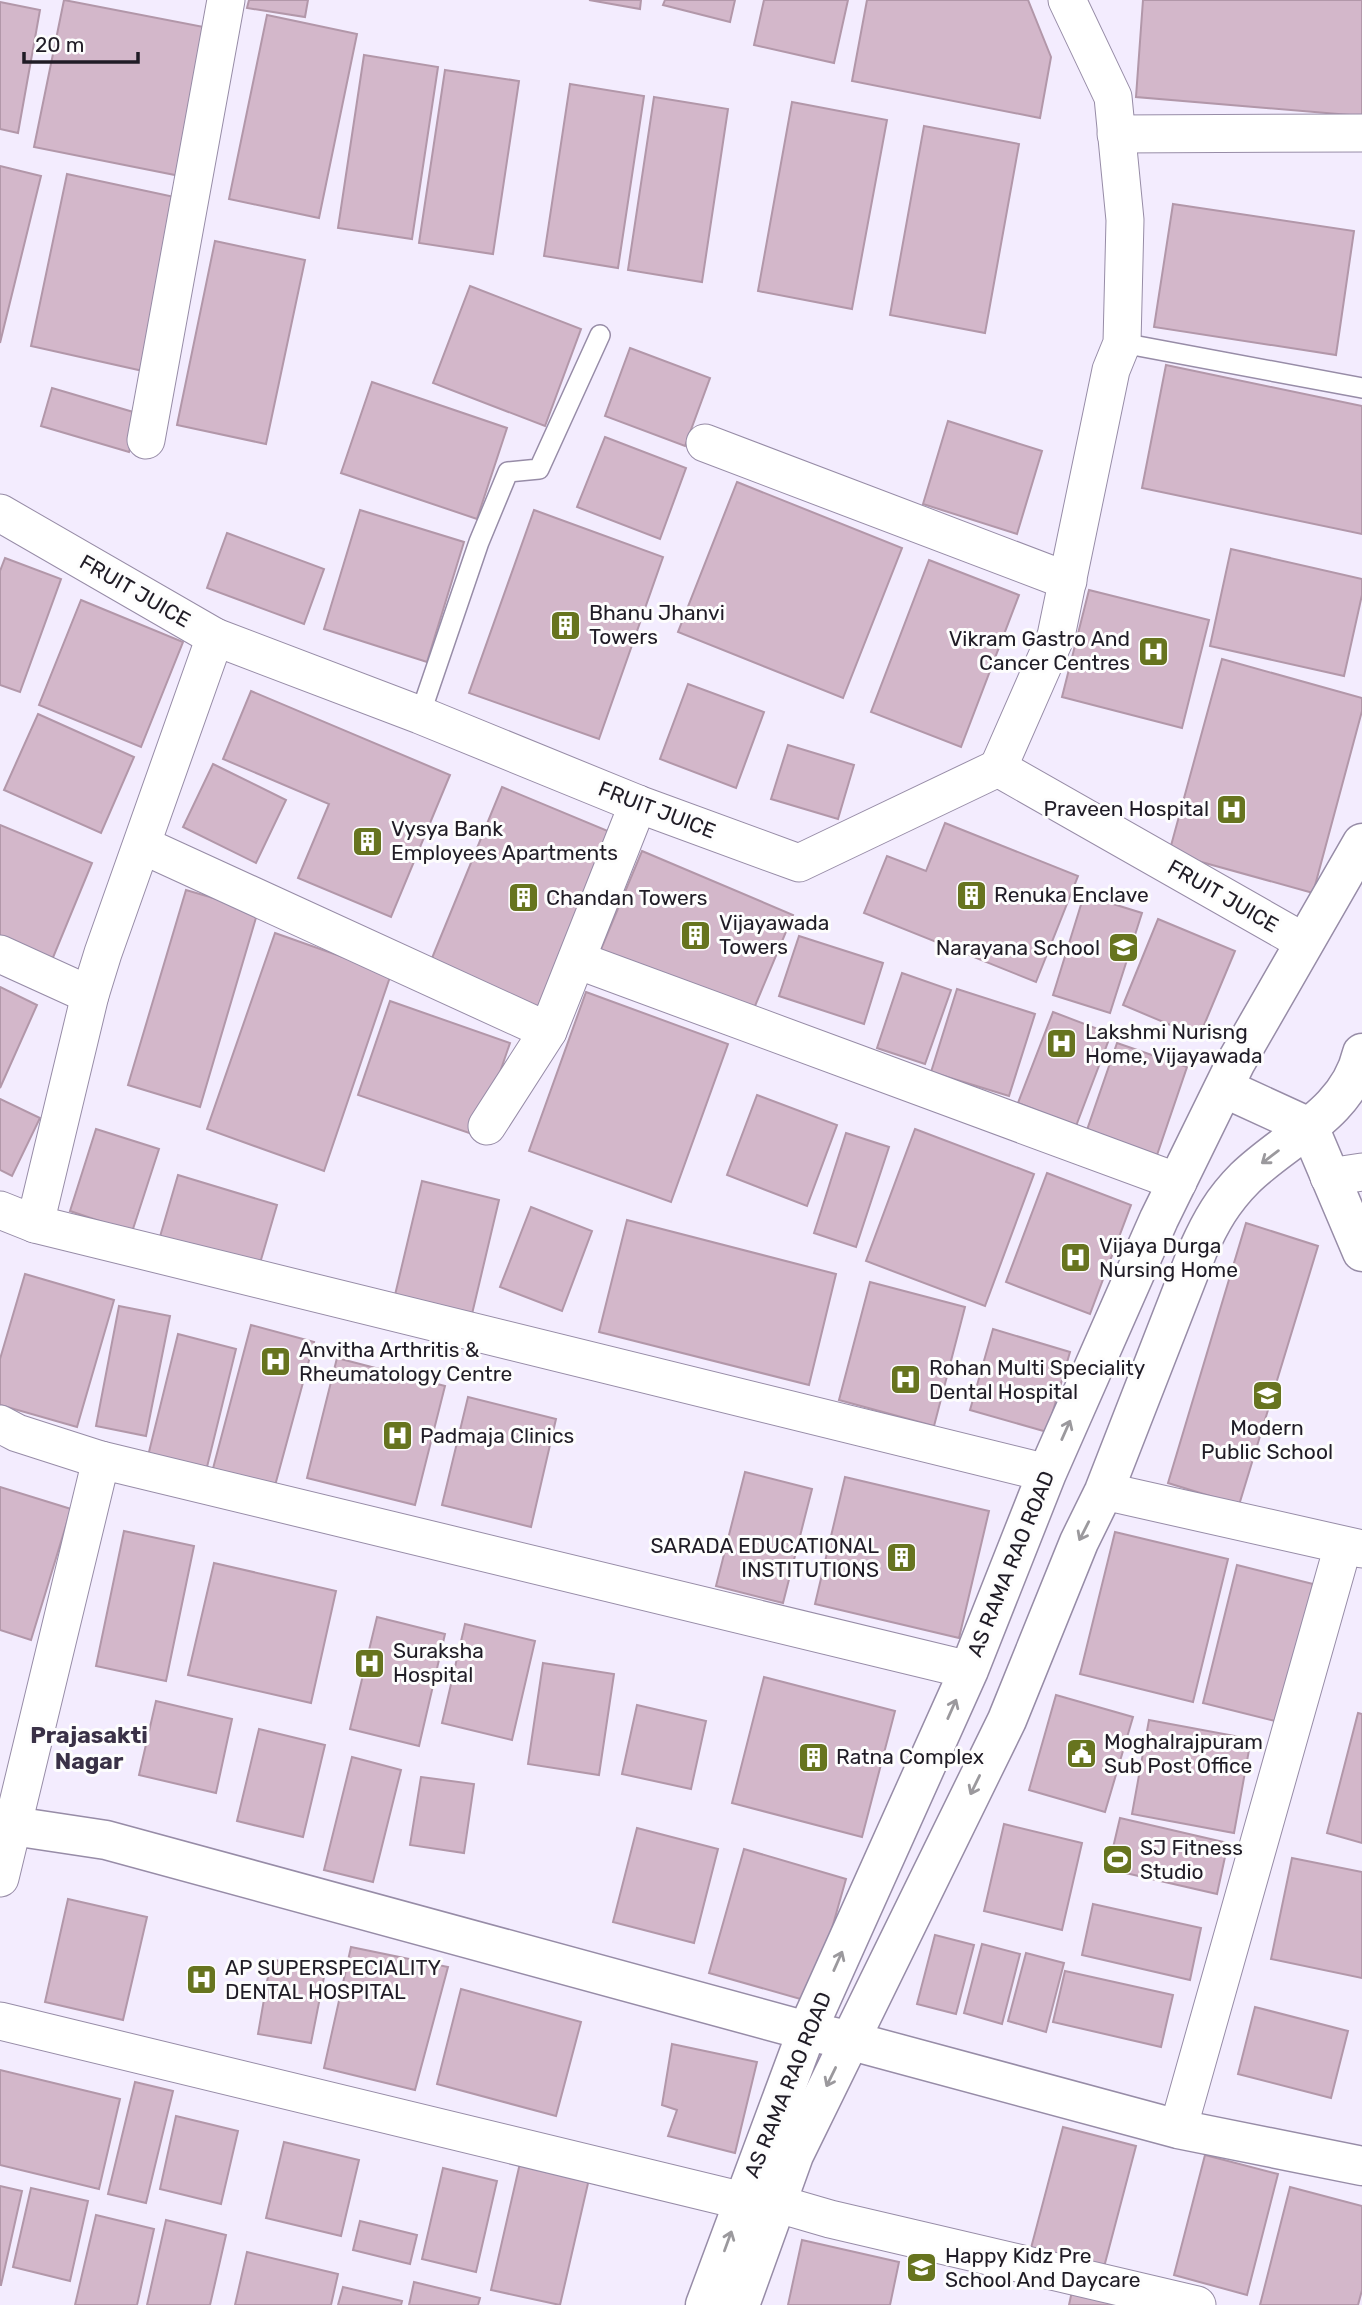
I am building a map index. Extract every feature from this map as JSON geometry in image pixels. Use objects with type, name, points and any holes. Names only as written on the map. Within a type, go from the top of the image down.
[{"type":"street","points":[[146,440],[226,0]]},
{"type":"street","points":[[998,768],[1056,636],[1111,370],[1122,343],[1125,220],[1112,97],[1067,0]]},
{"type":"street","points":[[1116,134],[1362,133]]},
{"type":"street","points":[[705,443],[1068,581]]},
{"type":"street","name":"FRUIT JUICE","points":[[0,513],[215,637],[420,715],[638,804],[799,863],[998,768],[1304,942]]},
{"type":"street","points":[[35,1224],[90,995],[215,637]]},
{"type":"street","points":[[487,1126],[548,1031],[638,804]]},
{"type":"street","name":"AS RAMA RAO ROAD","points":[[740,2305],[759,2202],[807,2031],[969,1670],[1047,1473],[1159,1219],[1224,1088],[1362,843]]},
{"type":"street","points":[[142,845],[548,1031]]},
{"type":"street","points":[[0,954],[90,995]]},
{"type":"street","points":[[577,960],[1178,1182]]},
{"type":"street","name":"AS RAMA RAO ROAD","points":[[705,2305],[759,2202],[793,2155],[1007,1720],[1079,1542],[1104,1491],[1198,1250],[1216,1212],[1257,1167],[1334,1106],[1350,1083],[1362,1053]]},
{"type":"street","points":[[1224,1088],[1309,1127],[1345,1175],[1362,1252]]},
{"type":"street","points":[[0,1210],[35,1224],[1047,1473]]},
{"type":"street","points":[[0,1424],[17,1433],[101,1461],[969,1670]]},
{"type":"street","points":[[0,1878],[6,1825],[101,1461]]},
{"type":"street","points":[[1104,1491],[1353,1547],[1178,2129]]},
{"type":"street","points":[[6,1825],[106,1840],[1178,2129],[1362,2166]]},
{"type":"street","points":[[0,2021],[1197,2305]]},
{"type":"lane","points":[[420,715],[479,542],[508,472],[539,469],[600,335]]},
{"type":"lane","points":[[1122,343],[1362,388]]},
{"type":"building","points":[[64,0],[214,29],[185,177],[34,147]]},
{"type":"building","points":[[249,0],[308,0],[305,17],[247,8]]},
{"type":"building","points":[[589,0],[641,0],[640,9]]},
{"type":"building","points":[[665,0],[735,0],[730,22],[663,5]]},
{"type":"building","points":[[764,0],[848,0],[834,63],[754,45]]},
{"type":"building","points":[[867,0],[1028,0],[1051,57],[1040,118],[852,81]]},
{"type":"building","points":[[1143,0],[1362,0],[1362,116],[1136,97]]},
{"type":"building","points":[[0,2],[40,10],[18,133],[0,129]]},
{"type":"building","points":[[267,15],[357,34],[319,218],[229,199]]},
{"type":"building","points":[[364,55],[438,67],[412,239],[338,228]]},
{"type":"building","points":[[445,70],[519,81],[493,254],[419,243]]},
{"type":"building","points":[[570,84],[644,96],[618,268],[544,256]]},
{"type":"building","points":[[654,97],[728,109],[702,282],[628,270]]},
{"type":"building","points":[[792,102],[887,120],[852,309],[758,291]]},
{"type":"building","points":[[924,126],[1019,144],[985,333],[890,315]]},
{"type":"building","points":[[0,166],[41,176],[0,343]]},
{"type":"building","points":[[67,174],[179,198],[143,371],[31,346]]},
{"type":"building","points":[[1173,204],[1354,231],[1336,355],[1154,327]]},
{"type":"building","points":[[215,241],[305,260],[266,444],[177,425]]},
{"type":"building","points":[[470,286],[581,329],[545,426],[433,383]]},
{"type":"building","points":[[630,348],[710,378],[685,446],[605,416]]},
{"type":"building","points":[[1166,365],[1362,406],[1362,534],[1142,488]]},
{"type":"building","points":[[372,382],[507,428],[477,519],[341,473]]},
{"type":"building","points":[[52,388],[140,414],[129,452],[41,426]]},
{"type":"building","points":[[948,421],[1042,451],[1017,534],[923,504]]},
{"type":"building","points":[[605,437],[686,468],[660,539],[577,507]]},
{"type":"building","points":[[737,482],[902,548],[843,698],[678,632]]},
{"type":"building","points":[[360,510],[464,542],[427,662],[324,629]]},
{"type":"building","name":"Bhanu Jhanvi Towers","points":[[534,510],[663,557],[599,739],[469,693]]},
{"type":"building","points":[[227,533],[324,569],[304,624],[207,588]]},
{"type":"building","points":[[1231,549],[1362,579],[1362,595],[1344,676],[1210,646]]},
{"type":"building","points":[[5,558],[61,579],[20,692],[0,685],[0,571]]},
{"type":"building","points":[[929,560],[1019,595],[961,747],[871,712]]},
{"type":"building","points":[[1089,590],[1209,620],[1182,728],[1062,697]]},
{"type":"building","points":[[81,600],[183,642],[141,747],[39,705]]},
{"type":"building","points":[[1222,659],[1362,698],[1362,711],[1313,893],[1169,853]]},
{"type":"building","points":[[688,684],[764,712],[736,788],[660,759]]},
{"type":"building","name":"Vysya Bank Employees Apartments","points":[[251,691],[450,775],[391,917],[298,878],[329,804],[223,759]]},
{"type":"building","points":[[38,714],[134,757],[101,833],[4,790]]},
{"type":"building","points":[[788,745],[854,765],[838,819],[771,799]]},
{"type":"building","points":[[213,764],[286,800],[256,863],[183,827]]},
{"type":"building","name":"Chandan Towers","points":[[502,787],[615,834],[543,1010],[430,963]]},
{"type":"building","name":"Renuka Enclave","points":[[945,823],[1078,876],[1036,982],[864,913],[887,856],[926,871]]},
{"type":"building","points":[[0,825],[92,863],[52,960],[0,939]]},
{"type":"building","name":"Vijayawada Towers","points":[[642,851],[793,915],[750,1018],[599,954]]},
{"type":"building","points":[[186,890],[258,911],[200,1107],[128,1085]]},
{"type":"building","points":[[1084,895],[1142,913],[1110,1013],[1053,995]]},
{"type":"building","points":[[1158,919],[1235,951],[1199,1037],[1123,1005]]},
{"type":"building","points":[[275,933],[391,974],[324,1171],[207,1129]]},
{"type":"building","points":[[799,936],[883,963],[864,1024],[779,996]]},
{"type":"building","points":[[902,973],[951,990],[925,1064],[877,1048]]},
{"type":"building","points":[[0,987],[37,1005],[0,1088]]},
{"type":"building","points":[[957,989],[1035,1014],[1009,1096],[931,1072]]},
{"type":"building","points":[[586,992],[728,1044],[671,1202],[529,1151]]},
{"type":"building","points":[[390,1001],[510,1043],[478,1136],[358,1095]]},
{"type":"building","points":[[1053,1012],[1111,1034],[1076,1126],[1018,1103]]},
{"type":"building","points":[[1117,1043],[1187,1067],[1157,1155],[1087,1130]]},
{"type":"building","points":[[757,1095],[837,1125],[807,1206],[727,1175]]},
{"type":"building","points":[[0,1099],[40,1118],[12,1176],[0,1170]]},
{"type":"building","points":[[96,1129],[159,1149],[132,1232],[70,1211]]},
{"type":"building","points":[[915,1129],[1034,1174],[985,1306],[866,1261]]},
{"type":"building","points":[[846,1133],[889,1147],[856,1247],[814,1233]]},
{"type":"building","points":[[1047,1173],[1131,1205],[1090,1314],[1006,1282]]},
{"type":"building","points":[[178,1175],[277,1205],[258,1270],[159,1240]]},
{"type":"building","points":[[422,1181],[499,1200],[472,1314],[395,1295]]},
{"type":"building","points":[[531,1207],[592,1231],[562,1311],[500,1287]]},
{"type":"building","points":[[627,1220],[836,1274],[809,1385],[599,1332]]},
{"type":"building","points":[[1246,1223],[1318,1246],[1239,1505],[1168,1483]]},
{"type":"building","points":[[25,1274],[114,1300],[77,1427],[0,1405],[0,1359]]},
{"type":"building","points":[[870,1282],[965,1307],[934,1426],[839,1400]]},
{"type":"building","points":[[119,1306],[170,1316],[146,1436],[96,1426]]},
{"type":"building","points":[[251,1325],[314,1342],[273,1493],[211,1476]]},
{"type":"building","points":[[993,1329],[1070,1352],[1047,1432],[970,1410]]},
{"type":"building","points":[[178,1334],[236,1349],[206,1471],[148,1456]]},
{"type":"building","points":[[337,1358],[445,1386],[415,1505],[307,1478]]},
{"type":"building","points":[[468,1397],[556,1419],[531,1527],[442,1505]]},
{"type":"building","points":[[745,1472],[812,1489],[783,1603],[716,1586]]},
{"type":"building","name":"SARADA EDUCATIONAL INSTITUTIONS","points":[[845,1477],[989,1511],[959,1638],[815,1604]]},
{"type":"building","points":[[0,1487],[71,1509],[31,1640],[0,1630]]},
{"type":"building","points":[[124,1531],[194,1546],[166,1681],[96,1666]]},
{"type":"building","points":[[1115,1532],[1228,1559],[1193,1702],[1080,1674]]},
{"type":"building","points":[[214,1563],[336,1591],[311,1703],[188,1675]]},
{"type":"building","points":[[1237,1565],[1313,1584],[1279,1722],[1203,1703]]},
{"type":"building","points":[[377,1617],[445,1634],[419,1746],[350,1729]]},
{"type":"building","points":[[465,1624],[535,1641],[512,1740],[442,1723]]},
{"type":"building","points":[[543,1663],[614,1674],[599,1775],[528,1764]]},
{"type":"building","name":"Ratna Complex","points":[[764,1677],[895,1711],[862,1837],[732,1803]]},
{"type":"building","name":"Moghalrajpuram Sub Post Office","points":[[1056,1695],[1133,1717],[1105,1812],[1029,1790]]},
{"type":"building","points":[[156,1701],[232,1719],[216,1793],[139,1775]]},
{"type":"building","points":[[637,1705],[706,1721],[691,1789],[622,1774]]},
{"type":"building","points":[[1358,1713],[1362,1714],[1362,1843],[1327,1833]]},
{"type":"building","points":[[1149,1720],[1251,1739],[1234,1833],[1132,1814]]},
{"type":"building","points":[[259,1729],[325,1745],[303,1837],[237,1821]]},
{"type":"building","points":[[352,1757],[401,1770],[373,1882],[324,1870]]},
{"type":"building","points":[[421,1777],[474,1784],[464,1853],[410,1845]]},
{"type":"building","points":[[1120,1818],[1228,1843],[1217,1894],[1108,1869]]},
{"type":"building","points":[[1004,1824],[1082,1843],[1062,1930],[984,1911]]},
{"type":"building","points":[[637,1828],[718,1849],[694,1943],[613,1922]]},
{"type":"building","points":[[744,1849],[846,1879],[811,2002],[709,1973]]},
{"type":"building","points":[[1292,1858],[1362,1872],[1362,1978],[1271,1959]]},
{"type":"building","points":[[68,1899],[147,1917],[123,2020],[45,2002]]},
{"type":"building","points":[[1093,1904],[1201,1928],[1190,1980],[1082,1955]]},
{"type":"building","points":[[935,1935],[974,1945],[956,2014],[917,2004]]},
{"type":"building","points":[[982,1944],[1020,1954],[1002,2024],[964,2013]]},
{"type":"building","points":[[351,1947],[448,1967],[415,2090],[324,2068]]},
{"type":"building","points":[[1026,1953],[1064,1963],[1046,2032],[1008,2021]]},
{"type":"building","points":[[271,1959],[325,1972],[311,2043],[258,2034]]},
{"type":"building","points":[[1065,1971],[1173,1995],[1161,2047],[1053,2022]]},
{"type":"building","points":[[461,1989],[581,2022],[556,2116],[437,2084]]},
{"type":"building","points":[[1255,2007],[1348,2031],[1331,2098],[1238,2074]]},
{"type":"building","points":[[672,2044],[757,2062],[735,2153],[668,2136],[677,2110],[662,2105]]},
{"type":"building","points":[[0,2070],[120,2099],[99,2189],[0,2165]]},
{"type":"building","points":[[135,2082],[173,2091],[146,2203],[108,2194]]},
{"type":"building","points":[[176,2116],[238,2131],[221,2204],[160,2189]]},
{"type":"building","points":[[1063,2127],[1136,2146],[1104,2267],[1031,2248]]},
{"type":"building","points":[[284,2142],[359,2160],[341,2236],[266,2218]]},
{"type":"building","points":[[1205,2155],[1278,2174],[1247,2295],[1174,2275]]},
{"type":"building","points":[[520,2163],[589,2179],[560,2305],[491,2290]]},
{"type":"building","points":[[443,2168],[497,2181],[476,2272],[422,2259]]},
{"type":"building","points":[[0,2186],[22,2191],[1,2285],[0,2285]]},
{"type":"building","points":[[1290,2187],[1362,2206],[1362,2290],[1358,2305],[1260,2305]]},
{"type":"building","points":[[31,2188],[88,2201],[70,2281],[13,2267]]},
{"type":"building","points":[[96,2215],[154,2229],[137,2305],[75,2305]]},
{"type":"building","points":[[166,2220],[226,2235],[210,2305],[147,2305]]},
{"type":"building","points":[[360,2221],[417,2235],[410,2264],[353,2250]]},
{"type":"building","points":[[802,2240],[899,2262],[890,2305],[788,2305]]},
{"type":"building","points":[[247,2252],[338,2274],[331,2305],[235,2305]]},
{"type":"building","points":[[414,2282],[480,2298],[478,2305],[409,2305]]},
{"type":"building","points":[[343,2287],[402,2301],[401,2305],[338,2305]]},
{"type":"building","points":[[1072,2291],[1132,2305],[1069,2305]]},
{"type":"place","name":"Bhanu Jhanvi Towers","points":[[566,625]]},
{"type":"place","name":"Vikram Gastro And Cancer Centres","points":[[1153,651]]},
{"type":"place","name":"Praveen Hospital","points":[[1232,809]]},
{"type":"place","name":"Vysya Bank Employees Apartments","points":[[368,841]]},
{"type":"place","name":"Renuka Enclave","points":[[971,895]]},
{"type":"place","name":"Chandan Towers","points":[[523,898]]},
{"type":"place","name":"Vijayawada Towers","points":[[696,935]]},
{"type":"place","name":"Narayana School","points":[[1123,948]]},
{"type":"place","name":"Lakshmi Nurisng Home, Vijayawada","points":[[1062,1044]]},
{"type":"place","name":"Vijaya Durga Nursing Home","points":[[1076,1258]]},
{"type":"place","name":"Anvitha Arthritis & Rheumatology Centre","points":[[276,1362]]},
{"type":"place","name":"Rohan Multi Speciality Dental Hospital","points":[[906,1380]]},
{"type":"place","name":"Modern Public School","points":[[1267,1396]]},
{"type":"place","name":"Padmaja Clinics","points":[[397,1436]]},
{"type":"place","name":"SARADA EDUCATIONAL INSTITUTIONS","points":[[902,1558]]},
{"type":"place","name":"Suraksha Hospital","points":[[370,1663]]},
{"type":"place","name":"Moghalrajpuram Sub Post Office","points":[[1081,1754]]},
{"type":"place","name":"Ratna Complex","points":[[813,1757]]},
{"type":"place","name":"SJ Fitness Studio","points":[[1117,1860]]},
{"type":"place","name":"AP SUPERSPECIALITY DENTAL HOSPITAL","points":[[202,1980]]},
{"type":"place","name":"Happy Kidz Pre School And Daycare","points":[[922,2268]]},
{"type":"district","name":"Prajasakti Nagar","points":[[89,1748]]}]
